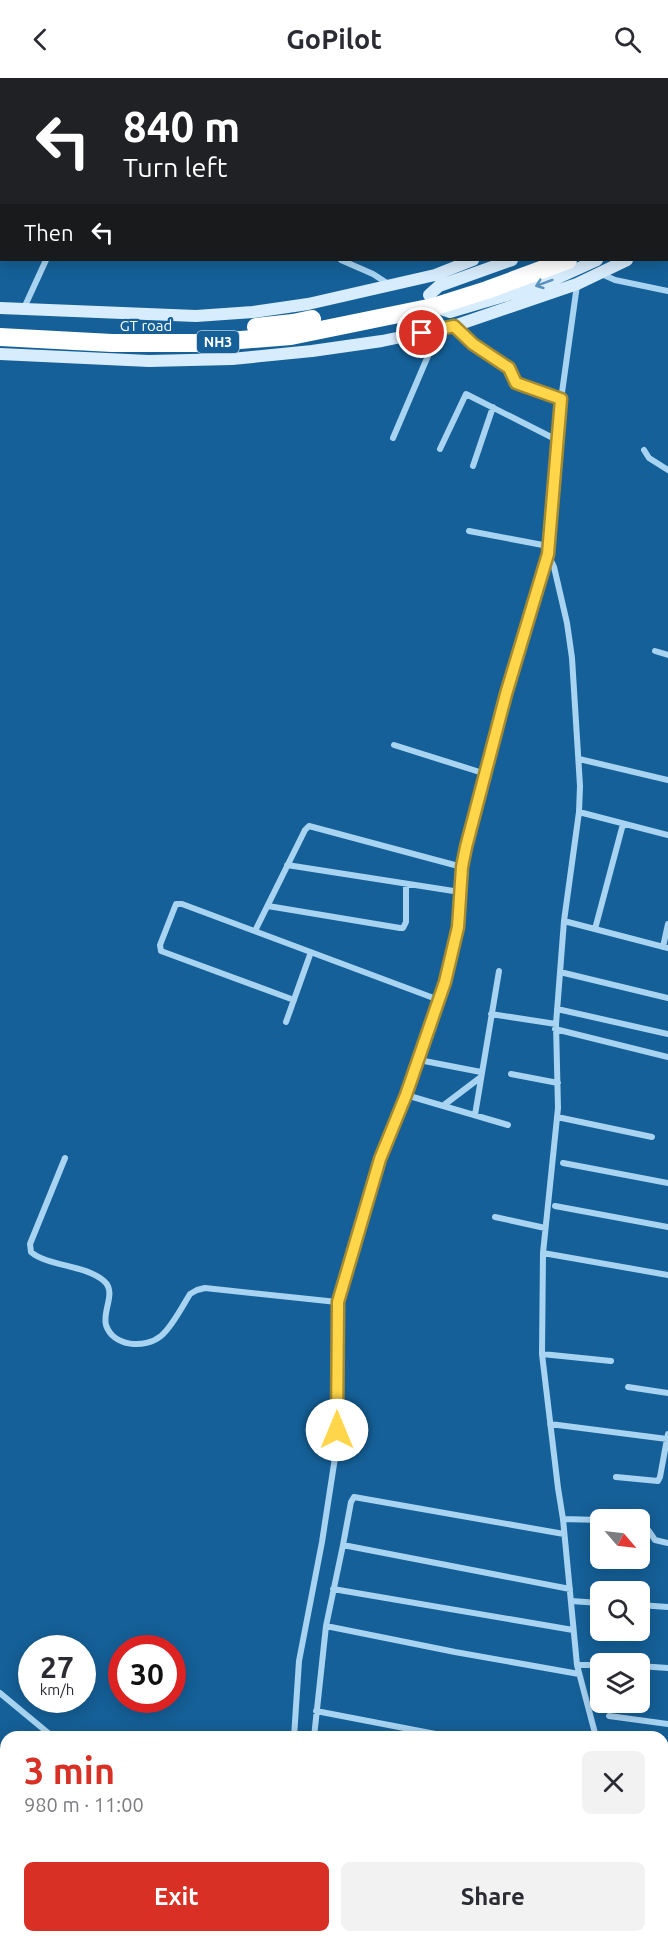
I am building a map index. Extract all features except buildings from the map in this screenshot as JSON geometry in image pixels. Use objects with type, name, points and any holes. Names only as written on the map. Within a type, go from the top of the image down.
[{"type":"highway","name":"NH3","points":[[431,301],[533,261]]},
{"type":"highway","name":"NH3","points":[[431,301],[488,290],[565,261]]},
{"type":"highway","name":"GT road","points":[[0,327],[116,332],[206,331],[292,323],[431,301]]},
{"type":"highway","name":"GT road","points":[[1,352],[112,342],[203,343],[291,336],[431,301]]},
{"type":"street","points":[[24,309],[46,261]]},
{"type":"street","points":[[343,261],[391,285]]},
{"type":"street","points":[[0,308],[196,316],[253,312],[308,304],[435,276],[471,261]]},
{"type":"street","points":[[509,261],[439,285],[431,301],[450,312],[544,284],[595,261]]},
{"type":"street","points":[[1,352],[150,361],[232,358],[336,348],[454,326],[577,284],[625,261]]},
{"type":"street","points":[[599,273],[615,280],[668,291]]},
{"type":"street","points":[[294,1731],[298,1661],[328,1512],[336,1451],[338,1302],[380,1159],[406,1095],[439,1000],[453,951],[458,927],[462,867],[470,829],[548,550],[561,399],[577,284]]},
{"type":"street","points":[[454,326],[473,344],[509,368],[516,383],[561,399]]},
{"type":"street","points":[[393,438],[439,329]]},
{"type":"street","points":[[440,449],[466,394],[557,440]]},
{"type":"street","points":[[473,466],[493,407]]},
{"type":"street","points":[[644,450],[649,458],[668,470]]},
{"type":"street","points":[[469,531],[548,550]]},
{"type":"street","points":[[548,550],[567,623],[572,658],[579,759],[579,812],[564,921],[557,1009],[557,1117],[543,1253],[542,1354],[563,1519],[579,1674],[594,1731]]},
{"type":"street","points":[[655,651],[668,655]]},
{"type":"street","points":[[394,745],[486,774]]},
{"type":"street","points":[[579,759],[668,780]]},
{"type":"street","points":[[579,812],[668,835]]},
{"type":"street","points":[[595,929],[622,824]]},
{"type":"street","points":[[255,931],[304,830],[309,826],[462,867]]},
{"type":"street","points":[[287,865],[460,892]]},
{"type":"street","points":[[268,906],[403,928],[406,922],[406,884]]},
{"type":"street","points":[[294,1000],[165,953],[160,948],[174,907],[178,903],[439,1000]]},
{"type":"street","points":[[564,921],[665,947],[668,924]]},
{"type":"street","points":[[286,1022],[311,952]]},
{"type":"street","points":[[475,1115],[499,971]]},
{"type":"street","points":[[560,972],[668,998]]},
{"type":"street","points":[[557,1009],[668,1034]]},
{"type":"street","points":[[491,1014],[556,1026],[668,1057]]},
{"type":"street","points":[[418,1060],[481,1075]]},
{"type":"street","points":[[511,1074],[558,1083]]},
{"type":"street","points":[[444,1105],[481,1075]]},
{"type":"street","points":[[406,1095],[508,1125]]},
{"type":"street","points":[[557,1117],[652,1137]]},
{"type":"street","points":[[65,1158],[30,1244],[31,1252],[93,1275],[105,1282],[110,1293],[105,1324],[117,1340],[132,1345],[160,1337],[190,1294],[197,1290],[213,1289],[338,1302]]},
{"type":"street","points":[[562,1163],[668,1182]]},
{"type":"street","points":[[555,1206],[668,1227]]},
{"type":"street","points":[[495,1217],[545,1228]]},
{"type":"street","points":[[543,1253],[668,1275]]},
{"type":"street","points":[[542,1354],[611,1361]]},
{"type":"street","points":[[628,1388],[668,1393]]},
{"type":"street","points":[[550,1424],[667,1436],[658,1481],[616,1477]]},
{"type":"street","points":[[314,1731],[326,1626],[351,1502],[354,1497],[564,1534]]},
{"type":"street","points":[[563,1519],[590,1520]]},
{"type":"street","points":[[650,1533],[655,1540],[668,1543]]},
{"type":"street","points":[[343,1545],[570,1589]]},
{"type":"street","points":[[333,1589],[573,1630]]},
{"type":"street","points":[[571,1601],[590,1602]]},
{"type":"street","points":[[650,1606],[668,1607]]},
{"type":"street","points":[[326,1626],[579,1674]]},
{"type":"street","points":[[578,1665],[590,1665]]},
{"type":"street","points":[[650,1667],[668,1668]]},
{"type":"street","points":[[0,1693],[46,1731]]},
{"type":"street","points":[[316,1710],[422,1731]]},
{"type":"street","points":[[609,1716],[668,1724]]},
{"type":"route","points":[[337,1430],[338,1302],[380,1159],[406,1095],[445,982],[453,951],[458,927],[462,867],[470,829],[506,694],[548,554],[561,399],[516,383],[509,368],[473,344],[454,326],[422,333]]}]
